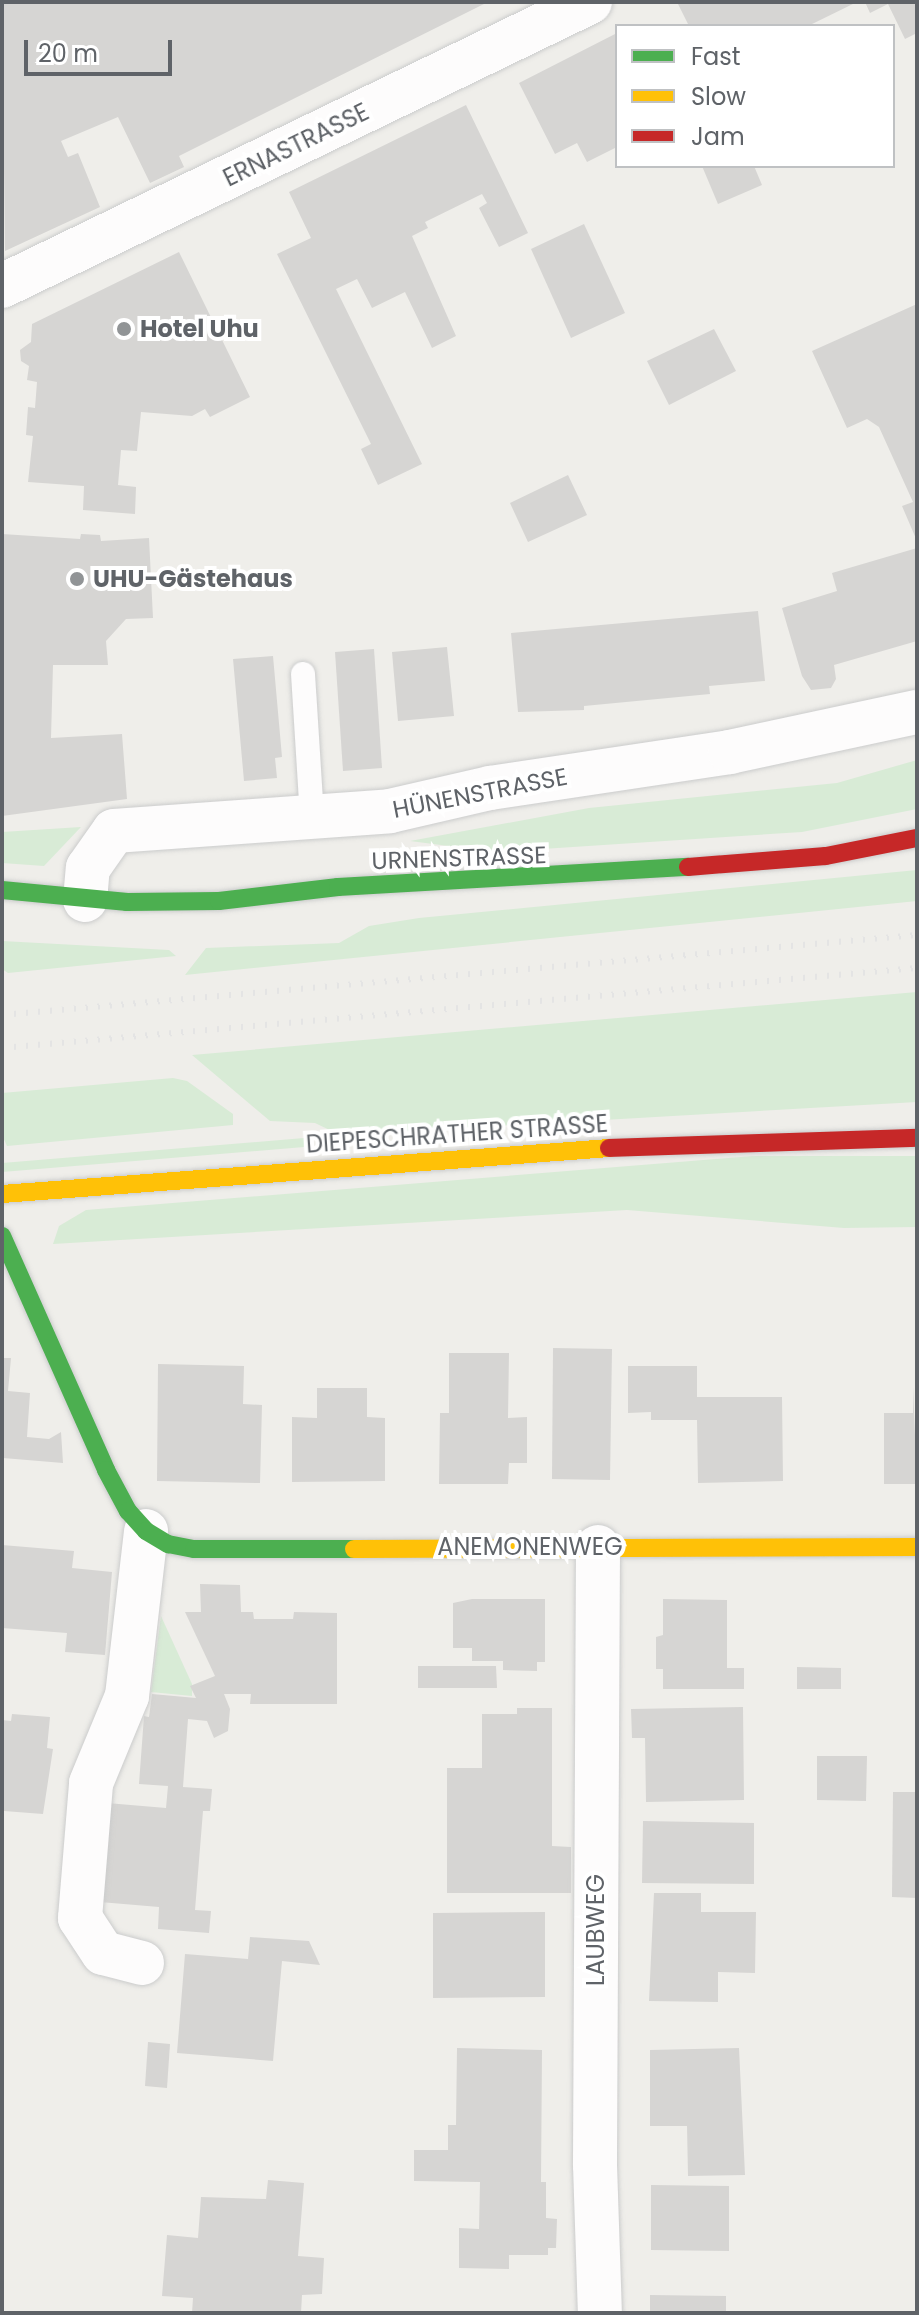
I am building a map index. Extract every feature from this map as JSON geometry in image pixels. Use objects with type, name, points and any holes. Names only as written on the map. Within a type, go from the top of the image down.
[{"type":"street","name":"ERNASTRASSE","points":[[2,286],[590,2]]},
{"type":"street","name":"HÜNENSTRASSE","points":[[85,900],[88,868],[114,831],[390,811],[490,788],[730,752],[917,712]]},
{"type":"street","name":"URNENSTRASSE","points":[[2,890],[85,900],[219,901],[338,887],[621,873],[826,856],[917,838]]},
{"type":"street","name":"DIEPESCHRATHER STRASSE","points":[[2,1194],[694,1141],[917,1138]]},
{"type":"street","name":"ANEMONENWEG","points":[[2,1236],[106,1470],[128,1511],[146,1531],[168,1544],[194,1549],[917,1547]]},
{"type":"street","points":[[142,1963],[103,1953],[80,1918],[91,1783],[127,1696],[146,1531]]},
{"type":"street","name":"LAUBWEG","points":[[598,1547],[595,2165],[600,2313]]},
{"type":"lane","points":[[303,674],[312,817]]},
{"type":"green space","points":[[917,760],[917,809],[802,832],[495,852],[410,841],[589,808],[837,783]]},
{"type":"green space","points":[[81,827],[44,866],[2,863],[2,832]]},
{"type":"green space","points":[[917,870],[917,901],[185,975],[206,948],[339,943],[369,926],[419,918]]},
{"type":"green space","points":[[2,941],[169,950],[176,956],[8,973],[2,969]]},
{"type":"green space","points":[[917,992],[917,1102],[340,1135],[315,1123],[270,1121],[192,1055]]},
{"type":"green space","points":[[173,1078],[187,1081],[233,1114],[233,1125],[7,1146],[2,1135],[2,1093]]},
{"type":"green space","points":[[304,1138],[304,1147],[2,1172],[2,1163]]},
{"type":"green space","points":[[753,1156],[917,1156],[917,1227],[844,1228],[627,1210],[53,1244],[59,1226],[86,1210]]},
{"type":"green space","points":[[161,1616],[192,1684],[192,1696],[151,1692]]},
{"type":"building","points":[[2,2],[488,2],[179,156],[184,167],[150,183],[118,117],[61,141],[68,157],[78,153],[100,207],[5,251]]},
{"type":"building","points":[[677,2],[857,2],[812,24],[688,24]]},
{"type":"building","points":[[865,2],[917,2],[917,33],[905,39],[888,4],[870,13]]},
{"type":"building","points":[[615,34],[615,148],[587,162],[577,143],[555,154],[519,83]]},
{"type":"building","points":[[466,105],[528,233],[499,247],[479,208],[487,203],[482,194],[425,222],[428,228],[412,236],[456,336],[432,348],[405,292],[372,308],[357,279],[336,289],[422,464],[378,485],[361,449],[371,444],[277,254],[311,238],[289,192]]},
{"type":"building","points":[[703,168],[755,168],[762,185],[718,204]]},
{"type":"building","points":[[584,224],[625,313],[571,338],[531,249]]},
{"type":"building","points":[[179,252],[250,397],[210,417],[205,409],[192,416],[141,412],[137,451],[121,450],[118,485],[136,487],[135,514],[83,510],[84,486],[28,482],[33,436],[26,435],[28,407],[35,408],[37,382],[27,380],[29,366],[21,361],[20,350],[31,342],[32,324]]},
{"type":"building","points":[[917,304],[917,541],[902,506],[913,502],[879,427],[867,419],[847,428],[812,351]]},
{"type":"building","points":[[714,329],[736,371],[669,405],[647,361]]},
{"type":"building","points":[[568,475],[587,515],[528,542],[510,503]]},
{"type":"building","points":[[2,534],[80,539],[81,534],[100,535],[101,541],[149,538],[153,618],[126,619],[106,641],[108,665],[53,665],[51,738],[122,734],[127,799],[2,816]]},
{"type":"building","points":[[917,548],[917,641],[834,665],[836,679],[831,688],[811,690],[802,676],[782,608],[837,591],[832,573]]},
{"type":"building","points":[[758,611],[765,681],[709,686],[710,694],[584,706],[584,710],[518,712],[511,633]]},
{"type":"building","points":[[447,647],[454,716],[398,721],[392,652]]},
{"type":"building","points":[[374,649],[382,768],[343,771],[335,652]]},
{"type":"building","points":[[273,656],[282,757],[275,758],[277,778],[244,781],[233,659]]},
{"type":"building","points":[[553,1348],[612,1349],[610,1480],[552,1479]]},
{"type":"building","points":[[449,1353],[509,1353],[508,1418],[527,1417],[527,1463],[509,1463],[508,1484],[439,1484],[440,1413],[449,1413]]},
{"type":"building","points":[[2,1358],[11,1358],[8,1391],[30,1393],[27,1437],[49,1439],[61,1432],[63,1463],[3,1458]]},
{"type":"building","points":[[158,1364],[244,1366],[243,1404],[262,1405],[260,1483],[157,1481]]},
{"type":"building","points":[[628,1366],[697,1366],[697,1397],[782,1397],[783,1481],[698,1483],[697,1420],[651,1420],[651,1412],[628,1413]]},
{"type":"building","points":[[913,1387],[917,1484],[884,1484],[884,1413],[913,1413]]},
{"type":"building","points":[[317,1388],[367,1388],[367,1417],[385,1418],[385,1481],[292,1482],[292,1417],[317,1418]]},
{"type":"building","points":[[2,1545],[74,1551],[72,1568],[112,1572],[105,1655],[65,1652],[67,1633],[2,1628]]},
{"type":"building","points":[[200,1584],[240,1585],[241,1612],[253,1612],[254,1619],[293,1619],[294,1612],[337,1613],[337,1704],[250,1704],[251,1694],[224,1694],[230,1709],[228,1731],[214,1738],[207,1721],[188,1719],[183,1787],[212,1789],[210,1811],[203,1811],[195,1910],[211,1911],[209,1933],[158,1929],[159,1907],[100,1902],[107,1803],[166,1808],[168,1786],[139,1784],[144,1716],[149,1717],[152,1694],[196,1698],[190,1686],[215,1676],[185,1612],[201,1612]]},
{"type":"building","points":[[472,1599],[545,1599],[545,1662],[537,1662],[537,1671],[503,1670],[503,1661],[472,1661],[472,1648],[453,1648],[453,1603]]},
{"type":"building","points":[[663,1599],[727,1600],[727,1668],[744,1668],[744,1689],[663,1689],[663,1669],[656,1669],[656,1637],[663,1635]]},
{"type":"building","points":[[418,1666],[496,1666],[497,1688],[418,1688]]},
{"type":"building","points":[[797,1667],[841,1668],[841,1689],[797,1689]]},
{"type":"building","points":[[743,1707],[744,1800],[646,1802],[645,1738],[632,1738],[631,1709]]},
{"type":"building","points":[[517,1708],[552,1708],[552,1846],[571,1847],[571,1893],[447,1893],[447,1768],[482,1768],[482,1714],[517,1714]]},
{"type":"building","points":[[12,1714],[50,1717],[47,1748],[53,1749],[43,1814],[4,1811],[2,1720],[11,1721]]},
{"type":"building","points":[[817,1756],[867,1756],[866,1801],[817,1800]]},
{"type":"building","points":[[893,1792],[917,1792],[917,1898],[892,1897]]},
{"type":"building","points":[[643,1821],[754,1823],[754,1884],[642,1883]]},
{"type":"building","points":[[654,1893],[701,1893],[701,1912],[756,1912],[755,1973],[718,1972],[718,2002],[649,2001]]},
{"type":"building","points":[[545,1912],[545,1997],[433,1998],[433,1913]]},
{"type":"building","points":[[250,1937],[309,1941],[320,1965],[282,1961],[273,2061],[177,2053],[185,1954],[248,1959]]},
{"type":"building","points":[[148,2042],[170,2044],[167,2088],[145,2086]]},
{"type":"building","points":[[457,2048],[542,2050],[541,2182],[546,2182],[546,2218],[557,2219],[556,2248],[548,2248],[548,2255],[509,2255],[509,2269],[459,2268],[459,2228],[479,2229],[480,2182],[414,2181],[414,2150],[448,2150],[448,2125],[456,2125]]},
{"type":"building","points":[[739,2048],[745,2175],[688,2176],[687,2126],[650,2126],[650,2050]]},
{"type":"building","points":[[268,2180],[304,2183],[298,2256],[324,2258],[322,2294],[302,2295],[301,2313],[192,2313],[193,2298],[162,2296],[167,2235],[198,2238],[201,2197],[266,2199]]},
{"type":"building","points":[[651,2185],[729,2186],[729,2251],[651,2250]]},
{"type":"building","points":[[650,2295],[726,2296],[726,2313],[650,2313]]},
{"type":"railway","points":[[2,1015],[917,935]]},
{"type":"railway","points":[[2,1048],[917,968]]},
{"type":"traffic: fast","points":[[2,890],[127,902],[219,901],[338,887],[688,867]]},
{"type":"traffic: fast","points":[[2,1236],[106,1470],[128,1511],[146,1531],[168,1544],[194,1549],[354,1549]]},
{"type":"traffic: slow","points":[[2,1194],[609,1148]]},
{"type":"traffic: slow","points":[[354,1549],[917,1547]]},
{"type":"traffic: jam","points":[[688,867],[826,856],[917,838]]},
{"type":"traffic: jam","points":[[609,1148],[917,1138]]},
{"type":"place","name":"Hotel Uhu","points":[[124,329]]},
{"type":"place","name":"UHU-Gästehaus","points":[[77,579]]}]
